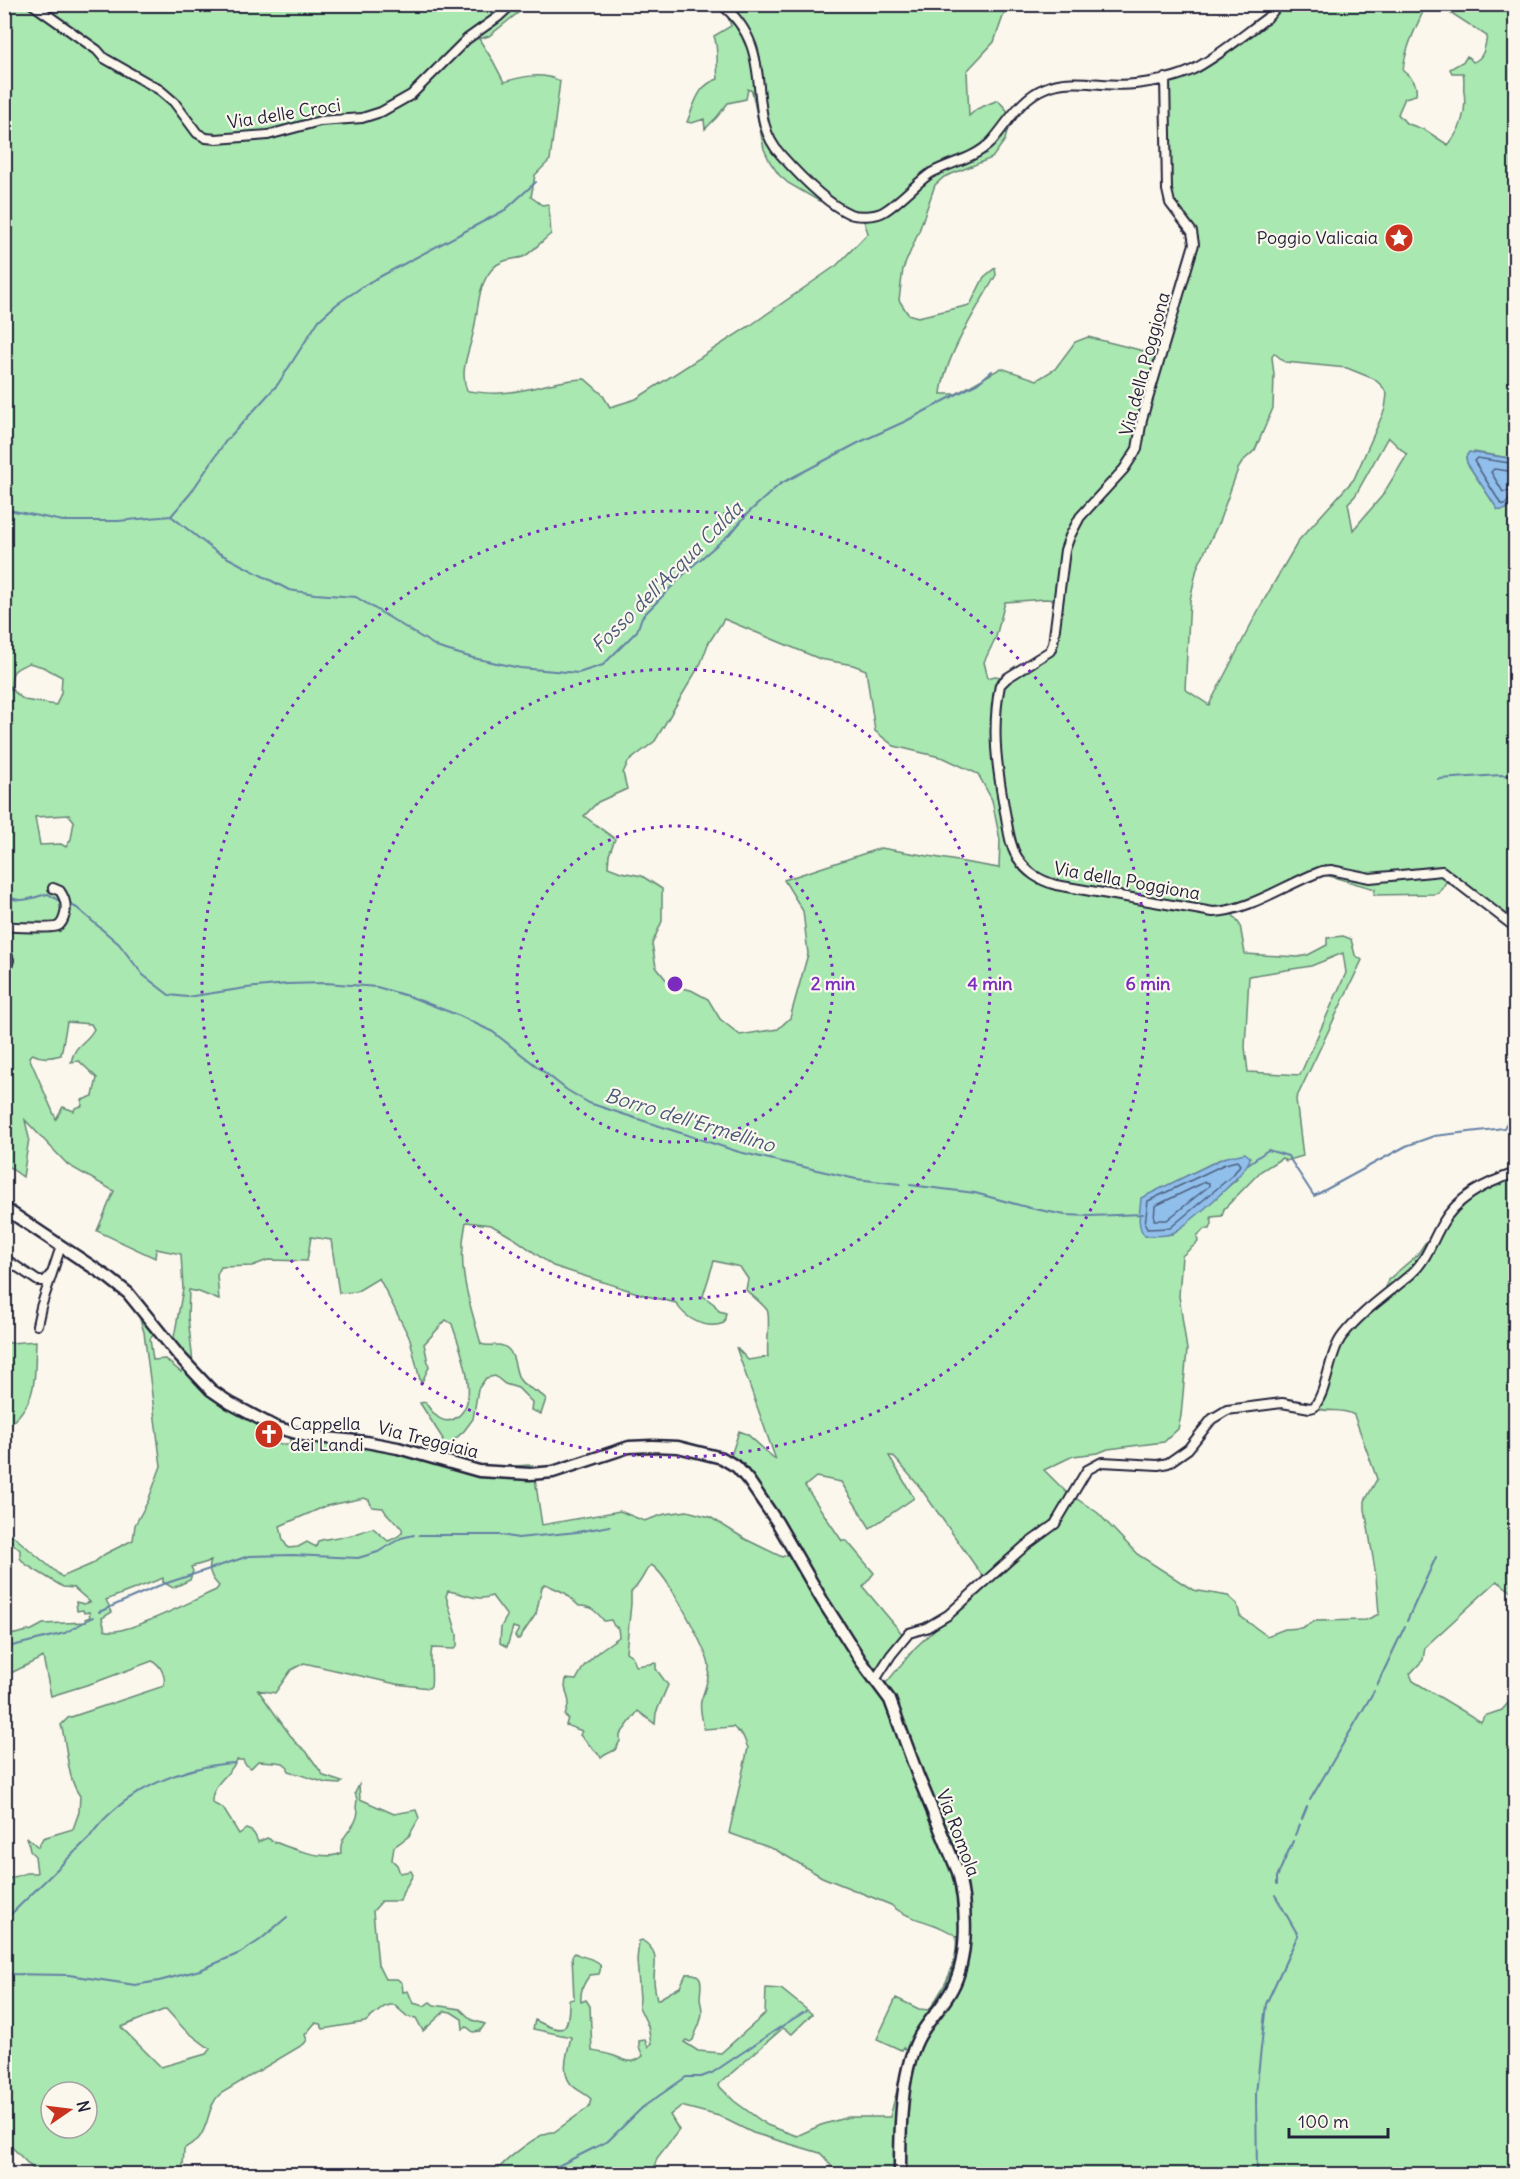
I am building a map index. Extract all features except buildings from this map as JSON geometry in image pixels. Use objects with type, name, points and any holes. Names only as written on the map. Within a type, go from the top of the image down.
[{"type":"street","name":"Via delle Croci","points":[[32,4],[57,24],[97,50],[104,58],[160,90],[174,102],[197,133],[216,140],[268,135],[320,121],[362,118],[381,112],[411,95],[467,39],[512,4]]},
{"type":"street","points":[[721,4],[739,21],[757,61],[763,117],[769,140],[780,155],[822,195],[853,215],[883,212],[933,172],[978,152],[990,142],[1011,115],[1042,89],[1065,83],[1134,84],[1165,78],[1198,67],[1267,18],[1274,10],[1275,4]]},
{"type":"street","name":"Via della Poggiona","points":[[1165,78],[1167,190],[1170,203],[1192,232],[1194,244],[1142,419],[1137,449],[1124,469],[1080,517],[1065,550],[1053,644],[1050,651],[1007,678],[1000,685],[995,748],[1009,834],[1016,855],[1024,867],[1037,879],[1056,885],[1213,912],[1242,906],[1308,876],[1331,870],[1370,878],[1442,871],[1515,928]]},
{"type":"street","points":[[4,926],[50,928],[58,926],[62,922],[65,902],[60,891],[54,888]]},
{"type":"street","points":[[4,953],[7,954],[9,960],[4,978]]},
{"type":"street","points":[[875,1680],[909,1633],[926,1628],[948,1616],[1025,1545],[1055,1524],[1087,1470],[1095,1465],[1102,1462],[1158,1465],[1168,1463],[1188,1449],[1212,1419],[1227,1410],[1282,1403],[1314,1407],[1341,1336],[1424,1260],[1443,1221],[1463,1198],[1490,1181],[1515,1173]]},
{"type":"street","name":"Via Treggiaia","points":[[4,1208],[128,1293],[179,1356],[211,1390],[230,1403],[291,1433],[334,1440],[366,1442],[478,1471],[530,1474],[553,1472],[629,1447],[678,1447],[722,1458],[737,1467],[749,1481],[777,1522],[822,1600],[875,1680]]},
{"type":"street","points":[[37,1325],[61,1246]]},
{"type":"street","points":[[4,1258],[38,1281],[45,1281],[52,1273]]},
{"type":"street","name":"Via Romola","points":[[875,1680],[890,1700],[918,1776],[958,1872],[963,1898],[963,1959],[953,1989],[918,2038],[909,2063],[900,2136],[900,2175]]},
{"type":"green space","points":[[5,5],[515,5],[519,12],[489,36],[479,39],[504,82],[532,76],[560,81],[550,160],[535,175],[531,197],[542,205],[548,204],[551,234],[526,256],[500,263],[493,268],[484,281],[465,366],[467,391],[511,392],[585,379],[602,394],[610,407],[636,399],[751,325],[837,265],[868,233],[862,215],[853,215],[822,195],[819,201],[788,183],[779,175],[764,149],[752,91],[748,89],[746,99],[728,103],[705,129],[704,119],[692,123],[687,122],[701,90],[718,79],[714,36],[731,26],[724,5],[1007,5],[994,42],[967,71],[969,116],[977,109],[998,100],[1011,115],[1005,140],[992,158],[944,177],[935,185],[903,269],[899,300],[908,314],[918,317],[970,305],[984,277],[995,268],[996,275],[955,349],[944,379],[941,394],[956,394],[1001,368],[1037,380],[1055,369],[1075,342],[1088,337],[1160,355],[1194,238],[1170,203],[1165,78],[1190,71],[1267,18],[1275,5],[1426,5],[1409,45],[1403,71],[1415,84],[1416,95],[1405,98],[1398,114],[1406,123],[1425,130],[1448,145],[1460,127],[1465,106],[1463,73],[1452,73],[1450,69],[1464,61],[1467,56],[1473,62],[1480,58],[1487,36],[1439,5],[1515,5],[1515,459],[1474,452],[1466,457],[1467,463],[1495,505],[1511,508],[1515,498],[1515,928],[1465,887],[1446,882],[1439,893],[1434,894],[1374,895],[1375,889],[1326,875],[1301,879],[1242,906],[1241,911],[1233,915],[1240,925],[1245,954],[1298,957],[1308,955],[1327,945],[1327,938],[1343,936],[1351,939],[1355,955],[1362,960],[1296,1099],[1303,1156],[1286,1161],[1282,1158],[1261,1171],[1224,1209],[1222,1216],[1211,1217],[1210,1229],[1204,1229],[1197,1236],[1198,1242],[1182,1256],[1179,1296],[1187,1350],[1178,1429],[1164,1442],[1073,1456],[1044,1470],[1065,1491],[1098,1513],[1137,1554],[1193,1590],[1228,1596],[1237,1604],[1240,1616],[1267,1636],[1285,1629],[1301,1628],[1315,1621],[1366,1620],[1379,1614],[1376,1576],[1365,1509],[1365,1501],[1377,1479],[1354,1415],[1344,1411],[1314,1407],[1341,1337],[1384,1295],[1388,1280],[1417,1255],[1425,1243],[1430,1246],[1463,1199],[1515,1173],[1515,1594],[1497,1581],[1425,1647],[1423,1660],[1410,1674],[1413,1681],[1481,1722],[1484,1716],[1502,1710],[1515,1695],[1515,2174],[837,2174],[820,2153],[753,2133],[719,2116],[681,2106],[670,2115],[679,2130],[657,2158],[652,2174],[494,2174],[513,2155],[531,2142],[540,2136],[554,2132],[589,2107],[591,2099],[573,2086],[566,2073],[565,2067],[571,2037],[533,2029],[535,2020],[559,2029],[566,2025],[569,2000],[574,1999],[572,1956],[575,1953],[600,1965],[599,1974],[590,1975],[581,1994],[581,2002],[586,2000],[590,2006],[592,2051],[627,2061],[634,2061],[643,2056],[639,2041],[645,2040],[648,2047],[651,2043],[648,2026],[639,2007],[637,1960],[639,1941],[642,1940],[652,1949],[655,1958],[654,1982],[657,2000],[680,1987],[686,1974],[699,1977],[701,2019],[693,2040],[684,2042],[698,2051],[721,2053],[765,2014],[766,1988],[781,1989],[812,2014],[792,2034],[783,2028],[718,2085],[734,2101],[767,2125],[797,2136],[821,2125],[848,2117],[890,2117],[907,2053],[903,2047],[901,2050],[877,2039],[896,1998],[919,2009],[929,2010],[945,1984],[953,1965],[956,1936],[948,1931],[822,1877],[776,1850],[729,1833],[748,1748],[743,1736],[733,1727],[704,1729],[701,1704],[709,1674],[709,1665],[675,1595],[651,1565],[631,1592],[626,1652],[632,1656],[636,1666],[656,1663],[656,1669],[668,1685],[656,1713],[655,1724],[638,1711],[620,1735],[620,1741],[615,1750],[601,1757],[580,1735],[582,1731],[566,1725],[568,1718],[565,1716],[569,1702],[565,1687],[566,1679],[576,1680],[584,1666],[599,1651],[619,1637],[618,1628],[611,1620],[604,1621],[593,1610],[579,1606],[565,1593],[545,1584],[542,1587],[536,1614],[519,1639],[515,1636],[519,1629],[513,1627],[507,1647],[500,1643],[501,1627],[507,1616],[492,1596],[475,1598],[448,1591],[446,1596],[457,1634],[457,1646],[454,1649],[432,1648],[431,1686],[429,1688],[396,1684],[304,1663],[291,1670],[275,1693],[258,1690],[295,1742],[306,1751],[324,1776],[342,1782],[340,1784],[326,1783],[288,1771],[288,1767],[283,1763],[258,1761],[251,1768],[243,1760],[237,1760],[214,1790],[212,1803],[223,1808],[239,1834],[246,1829],[253,1832],[258,1842],[267,1838],[293,1849],[325,1856],[341,1853],[342,1841],[357,1817],[355,1793],[359,1785],[360,1799],[394,1814],[416,1810],[419,1818],[409,1836],[394,1847],[392,1860],[400,1873],[411,1871],[413,1875],[400,1901],[382,1901],[373,1911],[378,1965],[385,1979],[397,1979],[402,1983],[403,1992],[408,1991],[413,2003],[424,2006],[430,2002],[434,2005],[460,2009],[472,2020],[485,2024],[480,2031],[473,2032],[467,2027],[463,2029],[462,2019],[445,2011],[423,2031],[416,2018],[408,2017],[394,2005],[384,2007],[365,2022],[323,2029],[320,2024],[315,2023],[305,2035],[307,2040],[304,2044],[220,2094],[213,2104],[203,2133],[184,2149],[183,2167],[179,2174],[38,2174],[5,2140],[5,1880],[26,1873],[37,1873],[35,1856],[30,1851],[27,1837],[38,1847],[43,1838],[73,1829],[79,1812],[80,1796],[72,1780],[61,1725],[68,1718],[164,1686],[164,1682],[160,1668],[152,1661],[51,1696],[43,1657],[5,1676],[4,1646],[9,1645],[8,1639],[11,1635],[32,1630],[43,1624],[86,1622],[85,1619],[90,1617],[89,1612],[77,1611],[76,1602],[84,1604],[90,1602],[74,1588],[63,1587],[25,1564],[20,1558],[20,1550],[9,1540],[5,1540],[5,1529],[62,1577],[92,1564],[105,1554],[133,1540],[135,1525],[148,1501],[161,1466],[144,1332],[138,1313],[156,1331],[150,1339],[153,1360],[165,1359],[181,1372],[185,1364],[172,1348],[183,1289],[181,1254],[156,1249],[155,1258],[97,1231],[114,1191],[68,1165],[25,1120],[29,1138],[23,1177],[5,1164]],"holes":[[[1274,353],[1285,362],[1347,368],[1374,379],[1382,386],[1387,394],[1385,409],[1354,479],[1299,540],[1260,607],[1209,705],[1185,689],[1190,600],[1197,568],[1219,522],[1238,469],[1255,450],[1273,408],[1272,357]],[[1388,437],[1407,455],[1382,496],[1353,530],[1348,503],[1355,496]],[[1059,600],[1050,651],[1007,678],[995,676],[988,678],[984,662],[996,637],[1005,602]],[[724,619],[820,659],[853,665],[866,670],[875,731],[894,746],[944,758],[978,774],[992,800],[1000,840],[999,868],[881,848],[784,880],[803,911],[808,954],[790,1018],[778,1029],[740,1035],[720,1019],[708,999],[691,990],[671,986],[656,967],[652,944],[662,921],[662,889],[642,876],[608,867],[609,855],[615,839],[584,816],[598,802],[627,789],[623,773],[628,762],[655,741],[701,663],[708,644]],[[29,663],[62,677],[61,693],[56,705],[24,700],[11,689],[12,674],[16,669]],[[69,815],[74,821],[71,839],[66,847],[61,844],[40,845],[35,817]],[[1343,953],[1346,973],[1300,1075],[1248,1072],[1245,1047],[1249,976],[1311,966]],[[67,1022],[91,1024],[94,1029],[75,1051],[71,1062],[79,1061],[97,1078],[93,1096],[82,1100],[82,1106],[75,1108],[74,1111],[63,1107],[56,1119],[29,1057],[32,1054],[43,1057],[61,1055]],[[1223,1158],[1237,1179],[1172,1234],[1146,1236],[1184,1177]],[[466,1222],[491,1225],[553,1266],[676,1303],[690,1318],[710,1325],[724,1323],[726,1313],[719,1311],[703,1296],[714,1261],[740,1267],[748,1279],[746,1290],[763,1305],[768,1313],[768,1357],[748,1360],[736,1347],[776,1460],[747,1434],[739,1431],[729,1462],[794,1552],[782,1557],[745,1539],[710,1517],[687,1511],[665,1514],[644,1521],[620,1511],[542,1525],[533,1465],[482,1465],[450,1455],[453,1441],[473,1419],[478,1389],[486,1378],[495,1376],[505,1384],[518,1388],[532,1402],[531,1410],[541,1414],[546,1399],[520,1380],[508,1349],[502,1345],[481,1344],[465,1284],[462,1255]],[[311,1237],[331,1240],[339,1293],[356,1292],[379,1278],[410,1339],[421,1384],[429,1367],[424,1344],[446,1320],[452,1324],[467,1374],[467,1401],[463,1411],[449,1421],[437,1416],[425,1402],[420,1403],[443,1439],[432,1457],[293,1433],[289,1444],[269,1443],[259,1432],[257,1418],[194,1372],[188,1317],[189,1290],[219,1300],[217,1275],[221,1267],[252,1266],[268,1260],[307,1261]],[[889,1456],[893,1456],[919,1486],[986,1581],[915,1648],[882,1688],[878,1672],[904,1636],[863,1587],[874,1573],[847,1541],[842,1541],[805,1486],[816,1477],[841,1482],[870,1528],[914,1498]],[[364,1498],[369,1500],[372,1507],[383,1508],[400,1526],[402,1533],[388,1541],[373,1528],[318,1541],[316,1547],[307,1542],[298,1547],[288,1548],[283,1540],[280,1526],[326,1506]],[[211,1561],[211,1574],[219,1586],[216,1590],[177,1609],[142,1623],[126,1629],[105,1630],[102,1618],[112,1612],[106,1600],[163,1578],[163,1582],[173,1588],[190,1580],[193,1571],[191,1567]],[[166,2009],[184,2029],[210,2049],[206,2054],[161,2067],[121,2027]]]},
{"type":"green space","points":[[1083,5],[1143,5],[1105,11]]},
{"type":"green space","points":[[5,1341],[10,1343],[36,1341],[34,1379],[29,1400],[24,1409],[5,1428]]},
{"type":"water","points":[[1469,452],[1515,459],[1515,492],[1510,506],[1505,510],[1498,510],[1467,463],[1466,457]]},
{"type":"water","points":[[1245,1153],[1250,1157],[1240,1174],[1181,1228],[1170,1234],[1145,1236],[1140,1223],[1141,1198],[1223,1158]]},
{"type":"waterway","points":[[171,516],[190,494],[225,442],[278,384],[319,320],[337,304],[368,283],[505,210],[536,182]]},
{"type":"waterway","name":"Fosso dell'Acqua Calda","points":[[4,509],[63,521],[118,521],[171,516],[215,551],[289,590],[356,597],[439,648],[520,668],[578,673],[603,665],[637,631],[642,617],[689,569],[733,531],[748,513],[780,484],[978,383],[992,371]]},
{"type":"waterway","points":[[1438,779],[1516,776]]},
{"type":"waterway","name":"Borro dell'Ermellino","points":[[4,892],[9,897],[19,900],[48,894],[61,902]]},
{"type":"waterway","name":"Borro dell'Ermellino","points":[[67,903],[77,908],[119,944],[143,975],[169,995],[187,997],[287,984],[326,983],[377,987],[460,1016],[493,1032],[567,1090],[589,1103],[739,1152],[856,1179],[900,1184]]},
{"type":"waterway","name":"Borro dell'Ermellino","points":[[1248,1164],[1268,1150],[1288,1156],[1314,1196],[1406,1146],[1434,1136],[1504,1128],[1516,1107]]},
{"type":"waterway","name":"Borro dell'Ermellino","points":[[910,1185],[975,1193],[1065,1215],[1143,1214]]},
{"type":"waterway","points":[[419,1535],[501,1535],[518,1538],[610,1526]]},
{"type":"waterway","points":[[99,1612],[158,1586],[249,1556],[358,1558],[378,1552],[401,1538],[414,1535]]},
{"type":"waterway","points":[[1407,1621],[1436,1557]]},
{"type":"waterway","points":[[4,1648],[65,1633],[93,1617]]},
{"type":"waterway","points":[[1377,1685],[1405,1626]]},
{"type":"waterway","points":[[1310,1800],[1374,1691]]},
{"type":"waterway","points":[[4,1921],[89,1838],[117,1807],[153,1784],[173,1776],[214,1765],[235,1763]]},
{"type":"waterway","points":[[1302,1819],[1307,1807]]},
{"type":"waterway","points":[[1295,1835],[1299,1825]]},
{"type":"waterway","points":[[1277,1884],[1277,1877],[1293,1841]]},
{"type":"waterway","points":[[1257,2174],[1256,2093],[1266,2004],[1298,1935],[1275,1895]]},
{"type":"waterway","points":[[4,1974],[69,1975],[135,1985],[159,1981],[200,1970],[240,1953],[260,1940],[287,1917]]},
{"type":"waterway","points":[[542,2174],[608,2141],[643,2107],[686,2077],[701,2077],[712,2073],[806,2011]]},
{"type":"place","name":"Poggio Valicaia","points":[[1399,238]]},
{"type":"place","name":"Cappella dei Landi","points":[[269,1434]]}]
